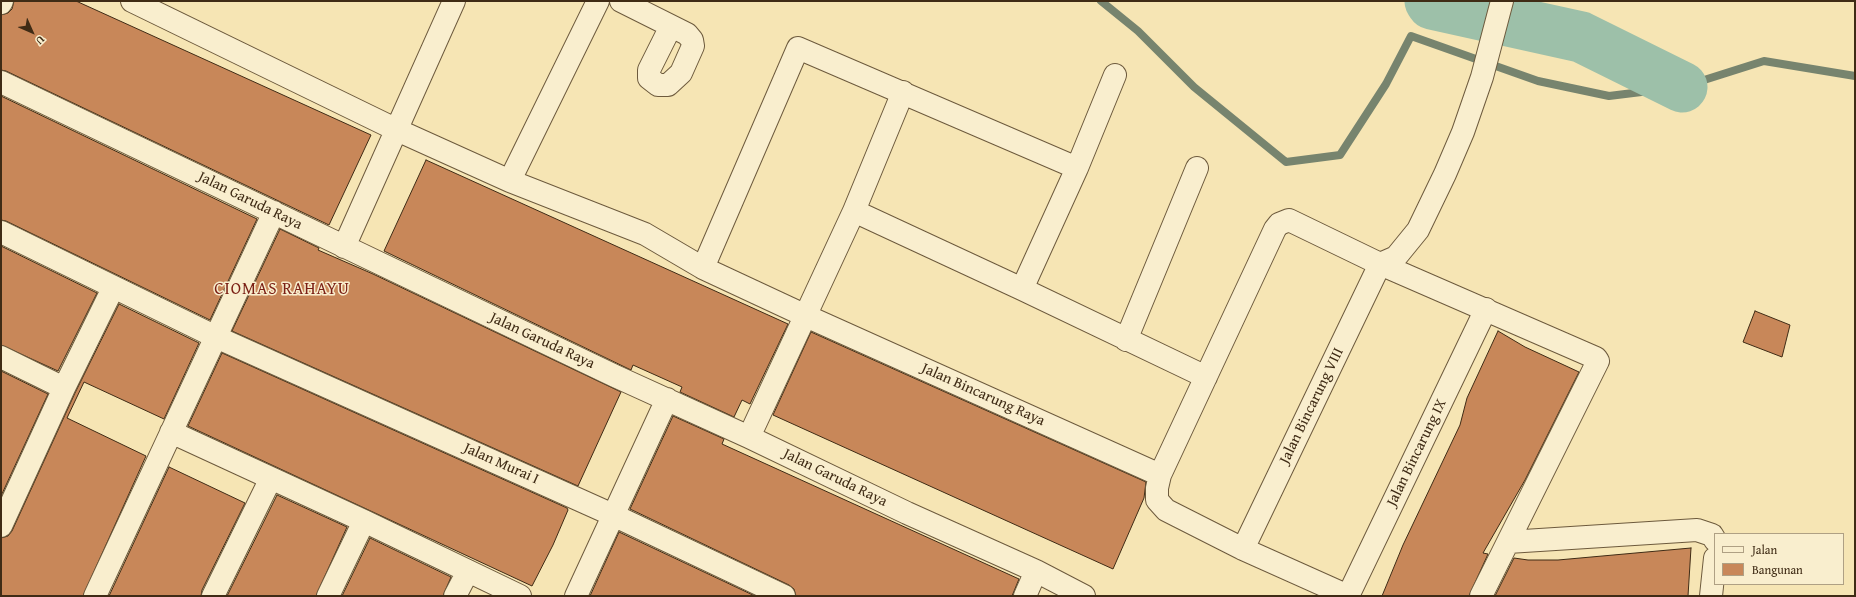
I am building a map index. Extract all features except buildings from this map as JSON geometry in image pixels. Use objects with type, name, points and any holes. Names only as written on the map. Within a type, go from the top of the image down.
[{"type":"street","name":"Jalan Bincarung Raya","points":[[132,1],[398,130],[510,181],[645,234],[703,268],[806,316],[1160,475]]},
{"type":"street","points":[[344,247],[398,130],[454,1]]},
{"type":"street","points":[[621,1],[671,26]]},
{"type":"street","points":[[1380,264],[1396,257],[1418,230],[1463,132],[1482,77],[1502,1]]},
{"type":"street","points":[[515,170],[592,3]]},
{"type":"street","points":[[703,268],[798,48],[1077,168]]},
{"type":"street","points":[[1022,288],[1077,168],[1115,75]]},
{"type":"street","name":"Jalan Garuda Raya","points":[[1,82],[344,247],[750,437],[907,513],[1036,571],[1084,596]]},
{"type":"street","points":[[750,437],[854,211],[902,92]]},
{"type":"street","points":[[1126,340],[1197,168]]},
{"type":"street","points":[[854,211],[1022,288],[1126,340],[1206,377]]},
{"type":"street","points":[[95,596],[274,212]]},
{"type":"street","points":[[1348,596],[1243,549],[1166,510],[1157,500],[1157,488],[1160,475],[1206,377],[1279,224],[1289,220],[1380,264],[1596,358],[1598,361],[1481,596]]},
{"type":"street","name":"Jalan Murai I","points":[[1,232],[216,337],[613,515],[784,596]]},
{"type":"street","name":"Jalan Bincarung VIII","points":[[1243,549],[1380,264]]},
{"type":"street","points":[[1,526],[64,388],[113,288]]},
{"type":"street","name":"Jalan Bincarung IX","points":[[1348,596],[1486,310]]},
{"type":"street","points":[[1,357],[64,388]]},
{"type":"street","points":[[576,596],[667,399]]},
{"type":"street","points":[[171,432],[364,521],[520,596]]},
{"type":"street","points":[[213,596],[271,478]]},
{"type":"street","points":[[328,596],[364,521]]},
{"type":"street","points":[[1508,542],[1697,530],[1712,535],[1714,538]]},
{"type":"street","points":[[1711,596],[1714,568]]},
{"type":"street","points":[[455,596],[468,571]]},
{"type":"street","points":[[1025,596],[1036,571]]},
{"type":"waterway","points":[[1101,1],[1138,31],[1194,87],[1286,162],[1340,155],[1386,84],[1411,36],[1538,81],[1609,96],[1682,87],[1764,61],[1855,76]]},
{"type":"waterway","points":[[1430,1],[1432,4],[1581,37],[1682,87]]},
{"type":"district","name":"CIOMAS RAHAYU","points":[[282,290]]}]
